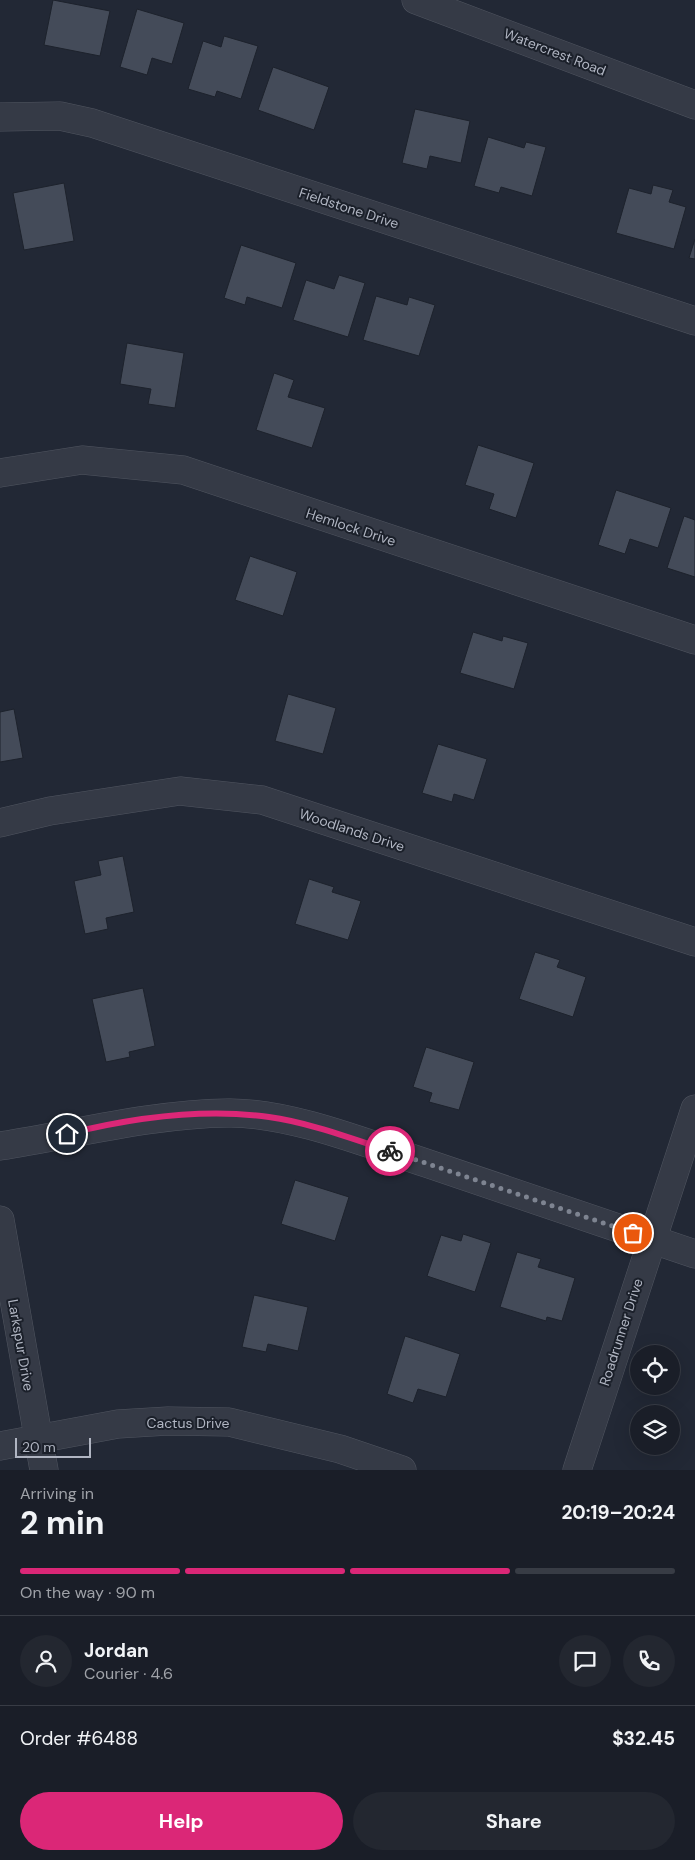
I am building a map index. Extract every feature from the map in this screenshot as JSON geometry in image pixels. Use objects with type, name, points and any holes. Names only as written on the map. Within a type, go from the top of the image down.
[{"type":"street","name":"Watercrest Road","points":[[416,0],[695,105]]},
{"type":"street","name":"Fieldstone Drive","points":[[0,118],[60,116],[92,123],[695,322]]},
{"type":"street","name":"Hemlock Drive","points":[[0,473],[82,460],[183,470],[695,640]]},
{"type":"street","name":"Woodlands Drive","points":[[0,823],[50,812],[180,791],[262,800],[695,942]]},
{"type":"street","name":"Roadrunner Drive","points":[[577,1470],[695,1109]]},
{"type":"street","points":[[0,1146],[52,1138],[99,1126],[149,1119],[229,1113],[271,1117],[346,1136],[695,1254]]},
{"type":"street","name":"Larkspur Drive","points":[[0,1220],[44,1470]]},
{"type":"street","name":"Cactus Drive","points":[[0,1446],[118,1424],[168,1421],[229,1422],[340,1449],[402,1470]]},
{"type":"building","points":[[53,0],[110,11],[100,56],[44,45]]},
{"type":"building","points":[[137,9],[184,23],[172,64],[152,58],[147,75],[120,67]]},
{"type":"building","points":[[224,36],[258,46],[241,99],[217,91],[215,97],[188,89],[203,41],[221,47]]},
{"type":"building","points":[[273,67],[329,87],[314,130],[258,110]]},
{"type":"building","points":[[415,109],[470,121],[461,163],[430,156],[427,169],[402,163]]},
{"type":"building","points":[[488,137],[524,148],[526,142],[546,147],[532,196],[501,187],[499,193],[474,186]]},
{"type":"building","points":[[64,183],[74,241],[24,250],[13,193]]},
{"type":"building","points":[[653,185],[673,190],[669,202],[686,207],[674,249],[616,233],[629,188],[651,194]]},
{"type":"building","points":[[695,239],[695,259],[689,258]]},
{"type":"building","points":[[241,245],[296,263],[282,308],[247,297],[245,305],[224,298]]},
{"type":"building","points":[[339,275],[365,283],[348,337],[293,320],[306,280],[334,289]]},
{"type":"building","points":[[376,296],[407,305],[409,297],[435,305],[419,356],[363,340]]},
{"type":"building","points":[[127,343],[184,353],[175,408],[148,404],[151,389],[120,384]]},
{"type":"building","points":[[274,373],[294,380],[288,397],[325,408],[312,448],[256,430]]},
{"type":"building","points":[[478,445],[534,463],[516,518],[489,509],[494,494],[465,485]]},
{"type":"building","points":[[616,490],[671,508],[658,548],[630,539],[625,554],[598,545]]},
{"type":"building","points":[[684,516],[695,520],[695,577],[667,568]]},
{"type":"building","points":[[250,556],[297,572],[283,616],[235,600]]},
{"type":"building","points":[[473,632],[502,641],[503,636],[528,643],[514,689],[460,673]]},
{"type":"building","points":[[288,694],[336,708],[323,754],[275,741]]},
{"type":"building","points":[[14,709],[23,758],[0,762],[0,712]]},
{"type":"building","points":[[438,744],[487,759],[474,800],[454,794],[452,802],[422,793]]},
{"type":"building","points":[[123,856],[134,912],[106,918],[108,929],[85,934],[74,881],[101,875],[98,861]]},
{"type":"building","points":[[309,879],[334,887],[332,892],[361,901],[348,940],[295,924]]},
{"type":"building","points":[[535,952],[560,960],[557,967],[586,977],[573,1017],[519,999]]},
{"type":"building","points":[[143,988],[155,1046],[129,1052],[130,1057],[106,1062],[92,999]]},
{"type":"building","points":[[426,1047],[474,1062],[459,1110],[429,1102],[432,1093],[413,1087]]},
{"type":"building","points":[[295,1180],[349,1197],[335,1241],[281,1224]]},
{"type":"building","points":[[463,1234],[491,1243],[475,1292],[427,1276],[441,1235],[461,1241]]},
{"type":"building","points":[[517,1252],[541,1259],[538,1267],[575,1278],[562,1321],[547,1317],[546,1321],[500,1307]]},
{"type":"building","points":[[254,1295],[308,1307],[298,1351],[268,1344],[266,1352],[242,1347]]},
{"type":"building","points":[[405,1336],[460,1354],[446,1397],[418,1389],[413,1403],[387,1394]]},
{"type":"way so far","points":[[390,1151],[633,1233]]},
{"type":"route","points":[[67,1134],[99,1126],[149,1119],[229,1113],[271,1117],[346,1136],[390,1151]]}]
